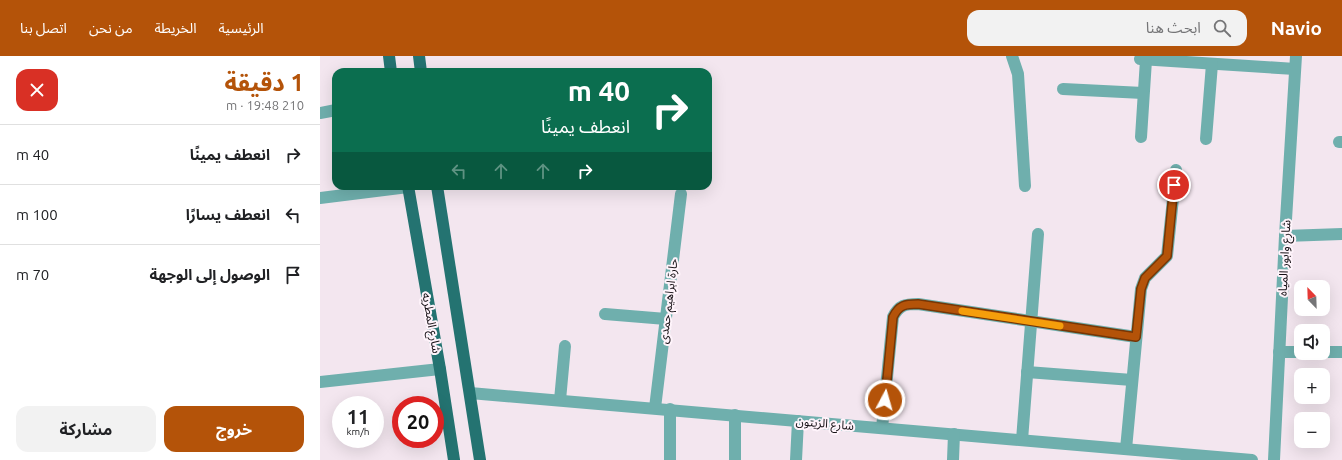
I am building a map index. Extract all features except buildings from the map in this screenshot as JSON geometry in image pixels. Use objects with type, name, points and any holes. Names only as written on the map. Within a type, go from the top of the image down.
[{"type":"main road","points":[[389,56],[390,68]]},
{"type":"main road","points":[[419,56],[420,68]]},
{"type":"main road","name":"شارع المطريه","points":[[409,190],[440,369],[454,460]]},
{"type":"main road","points":[[438,190],[480,460]]},
{"type":"street","points":[[1012,56],[1018,74],[1025,186]]},
{"type":"street","name":"شارع وابور المياه","points":[[1274,460],[1296,56]]},
{"type":"street","points":[[1141,137],[1143,93],[1148,59],[1220,62],[1295,69]]},
{"type":"street","points":[[1206,139],[1220,62]]},
{"type":"street","points":[[1064,89],[1143,93]]},
{"type":"street","points":[[320,112],[332,110]]},
{"type":"street","points":[[1126,449],[1141,289],[1145,278],[1167,256],[1176,170]]},
{"type":"street","points":[[320,198],[379,190]]},
{"type":"street","name":"حارة ابراهيم حمدى","points":[[655,408],[681,194]]},
{"type":"street","points":[[1022,440],[1038,234]]},
{"type":"street","points":[[1285,236],[1342,234]]},
{"type":"street","points":[[882,428],[893,317],[897,310],[905,304],[918,304],[1136,337]]},
{"type":"street","points":[[605,314],[666,319]]},
{"type":"street","points":[[560,400],[565,346]]},
{"type":"street","points":[[1279,352],[1294,352]]},
{"type":"street","points":[[1330,352],[1342,352]]},
{"type":"street","points":[[320,382],[440,369]]},
{"type":"street","points":[[1027,372],[1132,380]]},
{"type":"street","name":"شارع الزيتون","points":[[470,393],[1252,460]]},
{"type":"street","points":[[670,409],[670,460]]},
{"type":"street","points":[[735,415],[736,460]]},
{"type":"street","points":[[796,460],[798,421]]},
{"type":"street","points":[[953,460],[954,434]]},
{"type":"slow traffic","points":[[962,311],[1060,326]]},
{"type":"route","points":[[885,400],[893,317],[897,310],[905,304],[918,304],[1136,337],[1139,300],[1145,278],[1167,256],[1174,185]]}]
